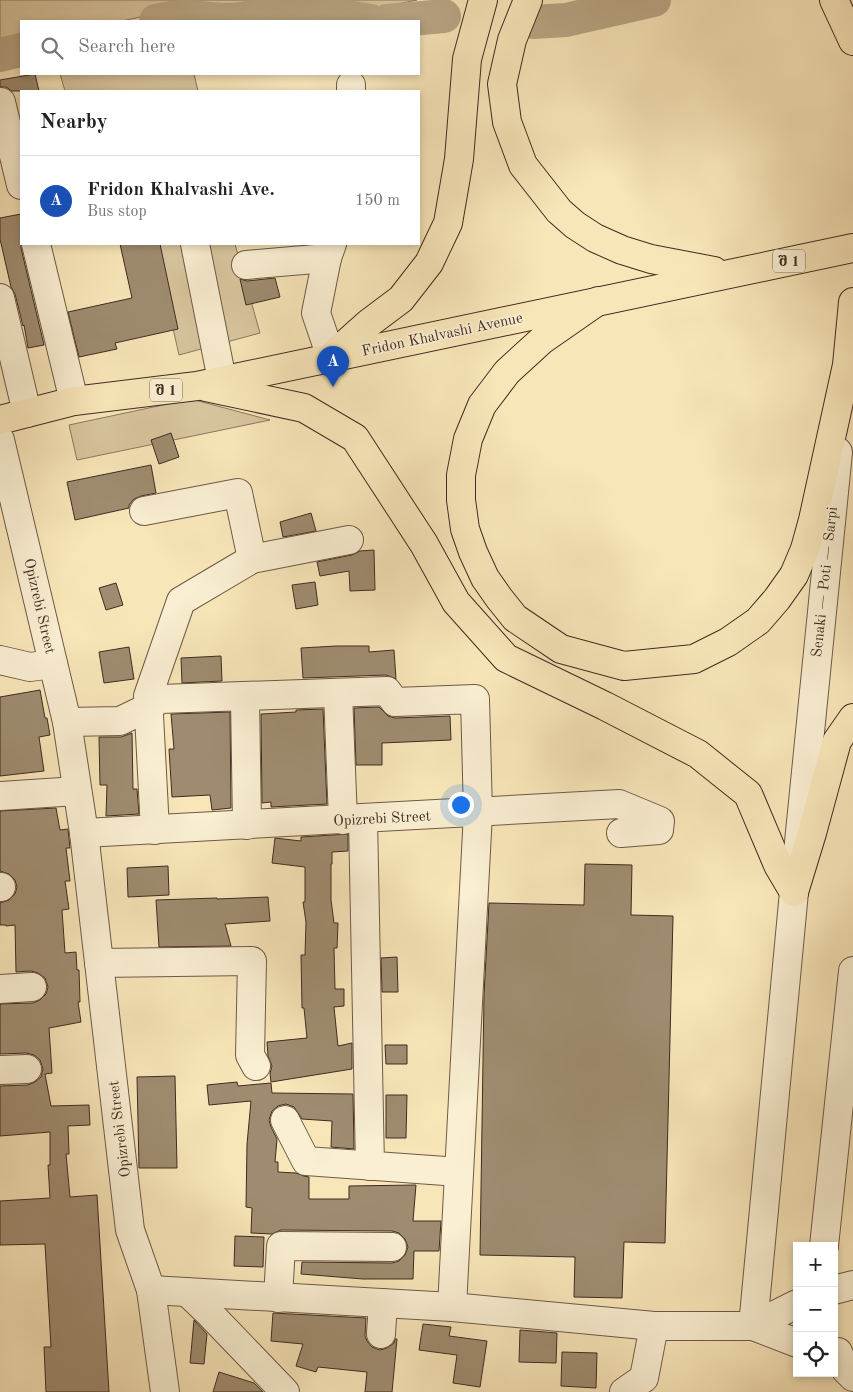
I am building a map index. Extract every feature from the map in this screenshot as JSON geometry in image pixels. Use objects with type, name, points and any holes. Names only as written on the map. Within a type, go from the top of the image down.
[{"type":"highway","points":[[331,357],[401,299],[429,263],[448,223],[458,159],[467,59],[483,0]]},
{"type":"highway","points":[[528,0],[512,40],[502,84],[507,122],[523,165],[559,211],[575,225],[595,238],[622,250],[725,274]]},
{"type":"highway","points":[[834,0],[853,41]]},
{"type":"highway","name":"Fridon Khalvashi Avenue","points":[[0,420],[74,401],[210,383],[853,248]]},
{"type":"highway","points":[[598,301],[542,340],[508,372],[482,405],[468,439],[461,475],[461,500],[465,529],[473,552],[485,578],[515,618],[561,649],[624,666],[694,659],[728,642],[758,621],[778,599],[794,575],[805,549],[846,366]]},
{"type":"highway","name":"Senaki — Poti — Sarpi","points":[[846,366],[853,302]]},
{"type":"highway","points":[[846,366],[853,394]]},
{"type":"highway","points":[[210,383],[304,408],[355,438],[424,544],[456,602],[506,658],[698,754],[748,794],[778,865],[794,892]]},
{"type":"highway","points":[[794,892],[837,740],[853,718]]},
{"type":"street","points":[[1,102],[20,181]]},
{"type":"street","points":[[36,245],[74,401]]},
{"type":"street","points":[[195,245],[210,383]]},
{"type":"street","points":[[257,257],[330,251],[316,313],[331,357]]},
{"type":"street","points":[[0,298],[27,413]]},
{"type":"street","name":"Senaki — Poti — Sarpi","points":[[753,1326],[846,366]]},
{"type":"street","name":"Opizrebi Street","points":[[0,440],[67,722],[84,833],[130,1230],[151,1290],[165,1392]]},
{"type":"street","points":[[144,511],[238,492],[252,559]]},
{"type":"street","points":[[155,830],[148,696],[181,601],[252,559],[349,540]]},
{"type":"street","points":[[0,660],[30,667],[54,664]]},
{"type":"street","points":[[67,722],[120,721],[149,707],[160,699],[387,691],[395,702],[475,699],[478,813],[452,1308]]},
{"type":"street","points":[[338,693],[353,819],[370,1166]]},
{"type":"street","points":[[245,697],[247,825]]},
{"type":"street","points":[[0,796],[77,792]]},
{"type":"street","name":"Opizrebi Street","points":[[84,833],[619,804],[660,821],[659,830],[621,833]]},
{"type":"street","points":[[99,963],[252,961],[250,1055],[256,1066]]},
{"type":"street","points":[[824,1242],[853,971]]},
{"type":"street","points":[[0,989],[32,986]]},
{"type":"street","points":[[0,1070],[27,1068]]},
{"type":"street","points":[[285,1120],[306,1161],[459,1172]]},
{"type":"street","points":[[278,1298],[281,1246],[392,1247]]},
{"type":"street","points":[[838,1289],[853,1285]]},
{"type":"street","points":[[151,1290],[383,1303],[654,1326],[753,1326],[793,1341]]},
{"type":"street","points":[[187,1292],[285,1392]]},
{"type":"street","points":[[380,1334],[383,1303]]},
{"type":"street","points":[[753,1326],[793,1306]]},
{"type":"street","points":[[637,1387],[654,1326]]},
{"type":"street","points":[[842,1351],[846,1370],[853,1376]]},
{"type":"shaded area","points":[[0,0],[276,0],[253,5],[206,3],[127,20],[20,20],[20,43],[0,47]]},
{"type":"shaded area","points":[[314,0],[417,0],[364,11]]},
{"type":"shaded area","points":[[60,75],[194,75],[198,90],[65,90]]},
{"type":"shaded area","points":[[154,245],[235,245],[260,333],[179,355]]},
{"type":"shaded area","points":[[191,399],[270,420],[77,460],[69,425]]},
{"type":"building","points":[[35,75],[39,90],[12,91],[6,87],[0,87],[0,80]]},
{"type":"building","points":[[20,214],[20,245],[44,345],[28,348],[24,325],[15,294],[11,287],[0,239],[0,218]]},
{"type":"building","points":[[120,245],[160,245],[178,329],[115,343],[117,349],[79,357],[68,312],[132,298]]},
{"type":"building","points":[[275,278],[280,297],[246,305],[240,279],[247,281]]},
{"type":"building","points":[[171,433],[179,457],[159,464],[151,440]]},
{"type":"building","points":[[151,465],[156,493],[134,499],[129,508],[75,520],[67,482]]},
{"type":"building","points":[[311,513],[316,531],[283,537],[280,522]]},
{"type":"building","points":[[374,550],[375,590],[350,591],[349,571],[320,576],[317,562],[352,555],[360,551]]},
{"type":"building","points":[[315,582],[318,605],[296,609],[292,585]]},
{"type":"building","points":[[116,583],[123,605],[106,610],[99,588]]},
{"type":"building","points":[[369,646],[369,652],[394,650],[396,679],[386,675],[303,678],[301,648]]},
{"type":"building","points":[[129,647],[134,679],[104,683],[99,652]]},
{"type":"building","points":[[221,656],[222,681],[182,683],[181,658]]},
{"type":"building","points":[[40,690],[50,735],[39,737],[44,771],[0,776],[0,697]]},
{"type":"building","points":[[379,707],[388,716],[395,718],[450,716],[451,740],[382,743],[382,765],[356,765],[354,708]]},
{"type":"building","points":[[323,709],[327,804],[271,807],[271,802],[262,803],[261,714]]},
{"type":"building","points":[[230,712],[231,808],[212,810],[210,795],[172,797],[169,749],[174,749],[171,714]]},
{"type":"building","points":[[132,733],[133,789],[137,789],[139,814],[106,816],[107,785],[100,785],[99,737],[121,737]]},
{"type":"building","points":[[56,808],[60,830],[68,829],[70,848],[66,848],[70,881],[65,881],[69,909],[62,910],[65,953],[76,952],[77,970],[79,970],[80,1002],[78,1002],[81,1022],[49,1028],[52,1073],[45,1074],[51,1106],[89,1105],[90,1125],[68,1126],[69,1154],[66,1154],[70,1197],[97,1195],[109,1392],[46,1392],[44,1347],[51,1347],[45,1244],[0,1245],[0,1201],[50,1198],[48,1165],[50,1165],[50,1132],[0,1136],[0,1086],[28,1085],[41,1077],[43,1069],[40,1060],[34,1055],[26,1053],[0,1054],[0,1004],[33,1003],[40,1000],[46,994],[48,987],[45,978],[38,973],[31,971],[16,972],[15,925],[0,925],[0,903],[9,900],[15,894],[17,887],[15,880],[9,874],[0,871],[0,811]]},
{"type":"building","points":[[348,834],[348,851],[332,852],[331,900],[334,923],[338,923],[337,948],[334,948],[335,989],[344,989],[344,1006],[334,1007],[338,1046],[352,1043],[352,1069],[271,1082],[270,1073],[272,1066],[268,1056],[267,1042],[307,1038],[304,1008],[302,1008],[301,955],[305,955],[306,922],[303,902],[305,902],[305,867],[272,863],[275,838],[301,841],[301,837]]},
{"type":"building","points":[[585,864],[632,865],[631,915],[673,916],[665,1243],[624,1242],[622,1298],[574,1297],[575,1257],[480,1255],[484,995],[489,903],[584,905]]},
{"type":"building","points":[[168,866],[169,895],[128,897],[127,868]]},
{"type":"building","points":[[268,897],[270,921],[225,924],[231,946],[159,947],[156,900]]},
{"type":"building","points":[[397,957],[398,992],[382,992],[381,958]]},
{"type":"building","points":[[385,1045],[407,1045],[407,1064],[386,1064]]},
{"type":"building","points":[[175,1076],[177,1168],[139,1168],[137,1077]]},
{"type":"building","points":[[237,1082],[238,1086],[271,1083],[272,1093],[353,1094],[354,1149],[331,1147],[332,1121],[302,1119],[294,1107],[286,1104],[278,1106],[272,1111],[269,1120],[277,1139],[275,1162],[278,1162],[278,1172],[296,1173],[309,1177],[309,1199],[349,1199],[349,1186],[416,1185],[413,1221],[441,1221],[439,1251],[414,1251],[413,1279],[363,1279],[301,1274],[302,1262],[392,1263],[399,1261],[405,1255],[408,1247],[405,1239],[399,1233],[392,1231],[281,1230],[272,1234],[251,1233],[252,1208],[246,1207],[247,1144],[251,1101],[209,1105],[207,1085]]},
{"type":"building","points":[[386,1095],[407,1095],[406,1138],[386,1138]]},
{"type":"building","points":[[235,1236],[264,1237],[263,1267],[234,1266]]},
{"type":"building","points":[[273,1313],[366,1318],[365,1336],[372,1347],[380,1350],[387,1348],[397,1339],[392,1392],[365,1392],[367,1372],[318,1367],[316,1372],[296,1366],[303,1344],[271,1341]]},
{"type":"building","points":[[194,1320],[207,1334],[204,1364],[190,1363]]},
{"type":"building","points":[[423,1324],[451,1327],[449,1336],[487,1341],[480,1387],[453,1383],[457,1355],[419,1350]]},
{"type":"building","points":[[520,1330],[557,1333],[556,1363],[519,1362]]},
{"type":"building","points":[[562,1352],[597,1353],[596,1388],[561,1386]]},
{"type":"building","points":[[219,1372],[254,1383],[263,1392],[213,1392]]},
{"type":"waterway","points":[[533,22],[566,20],[654,0]]},
{"type":"waterway","points":[[236,20],[296,9],[365,20]]},
{"type":"waterway","points":[[161,20],[182,16],[220,20]]},
{"type":"waterway","points":[[398,20],[444,16]]},
{"type":"waterway","points":[[0,55],[20,50]]},
{"type":"place","name":"Fridon Khalvashi Ave.","points":[[333,387]]}]
